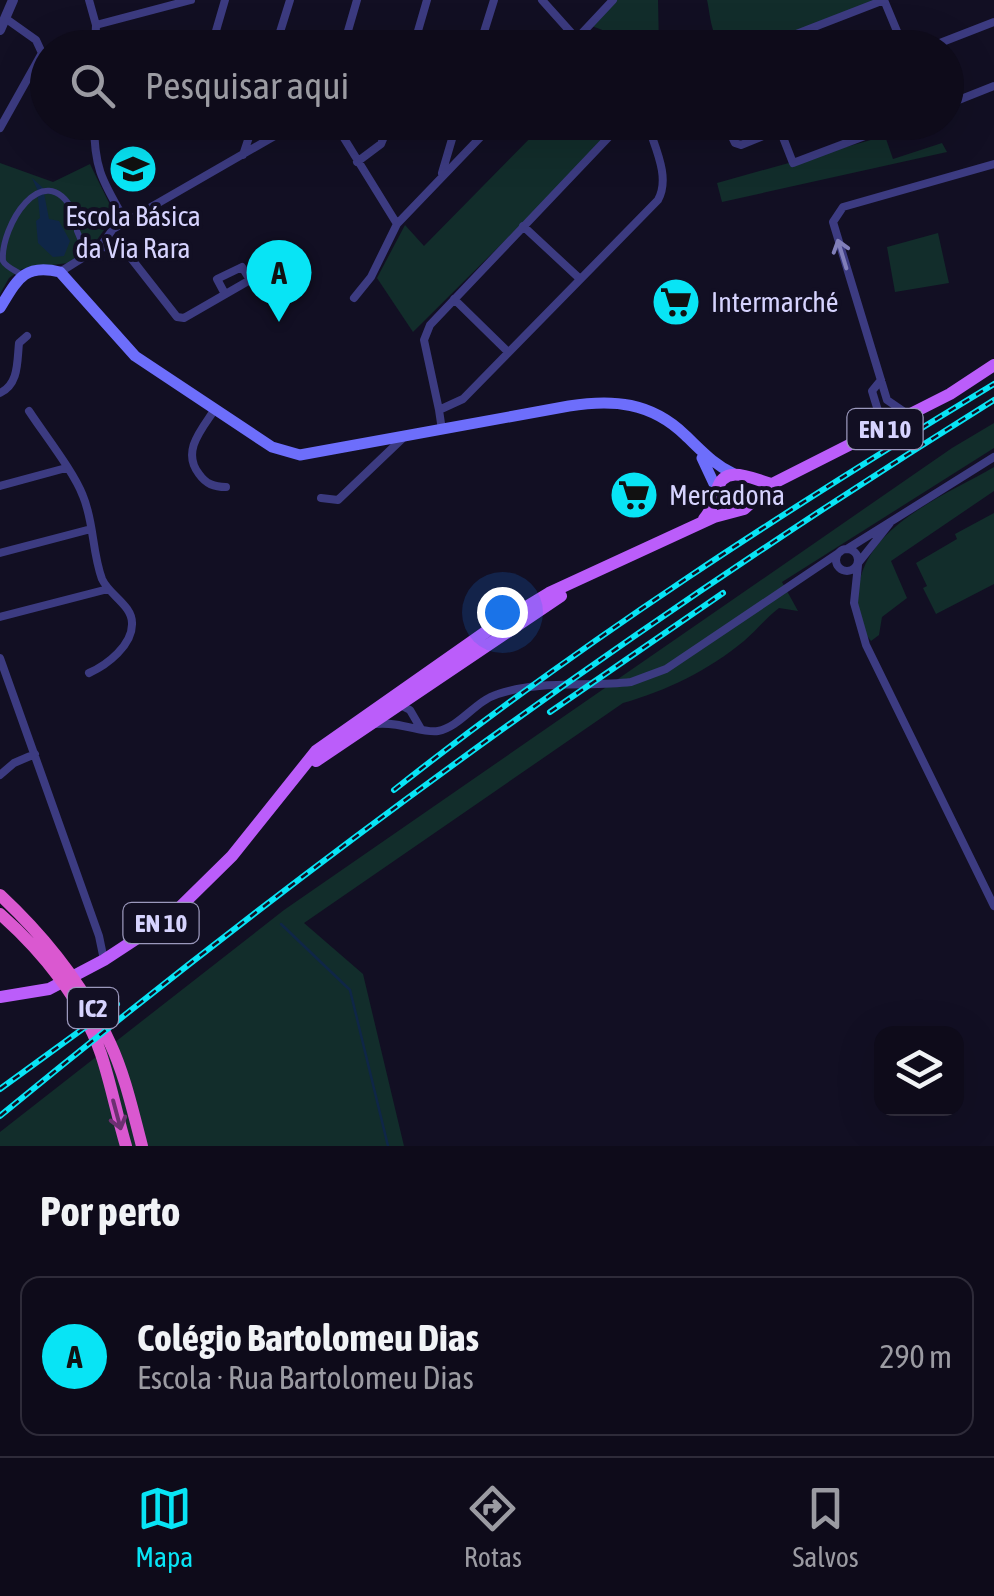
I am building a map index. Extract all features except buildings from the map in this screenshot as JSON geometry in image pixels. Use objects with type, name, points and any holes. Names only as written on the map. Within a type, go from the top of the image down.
[{"type":"highway","name":"IC2","points":[[0,895],[35,927],[84,990],[112,1046],[142,1146]]},
{"type":"highway","name":"IC2","points":[[0,914],[26,937],[74,1000],[100,1050],[126,1146]]},
{"type":"main road","points":[[0,308],[22,276],[45,268],[60,272],[135,356],[284,452],[300,455],[383,444],[404,436],[584,403],[624,402],[674,425],[702,454],[752,484],[751,502]]},
{"type":"main road","name":"EN 10","points":[[0,998],[49,988],[104,960],[172,916],[232,856],[316,752],[376,706],[518,612],[697,524],[729,510],[744,509],[772,484],[912,415],[994,365]]},
{"type":"main road","points":[[702,454],[721,504],[729,510]]},
{"type":"main road","points":[[697,524],[706,516],[720,481],[738,474],[772,484]]},
{"type":"main road","name":"EN 10","points":[[282,791],[362,729],[600,570]]},
{"type":"street","points":[[0,30],[13,0]]},
{"type":"street","points":[[90,0],[96,30]]},
{"type":"street","points":[[96,25],[191,0]]},
{"type":"street","points":[[216,30],[224,0]]},
{"type":"street","points":[[281,30],[290,0]]},
{"type":"street","points":[[348,30],[357,0]]},
{"type":"street","points":[[418,30],[427,0]]},
{"type":"street","points":[[485,30],[494,0]]},
{"type":"street","points":[[542,0],[569,30]]},
{"type":"street","points":[[584,30],[613,0]]},
{"type":"street","points":[[806,30],[884,0],[896,30]]},
{"type":"street","points":[[5,18],[30,36]]},
{"type":"street","points":[[964,34],[994,22]]},
{"type":"street","points":[[0,128],[30,74]]},
{"type":"street","points":[[964,98],[994,86]]},
{"type":"street","points":[[94,140],[99,174],[126,222]]},
{"type":"street","points":[[244,156],[249,140]]},
{"type":"street","points":[[60,272],[100,248],[113,229],[270,140]]},
{"type":"street","points":[[344,140],[397,224]]},
{"type":"street","points":[[357,162],[383,140]]},
{"type":"street","points":[[441,178],[452,140]]},
{"type":"street","points":[[354,298],[371,277],[397,224],[478,140]]},
{"type":"street","points":[[442,430],[424,340],[430,325],[607,140]]},
{"type":"street","points":[[438,410],[463,399],[650,208],[664,190],[652,140]]},
{"type":"street","points":[[784,140],[793,163],[854,140]]},
{"type":"street","points":[[912,415],[891,405],[832,222],[843,208],[994,164]]},
{"type":"street","points":[[22,276],[1,263],[4,219],[22,200],[39,191],[67,199],[73,211]]},
{"type":"street","points":[[523,226],[579,278]]},
{"type":"street","points":[[77,232],[87,255]]},
{"type":"street","points":[[100,248],[122,248],[179,320],[225,294]]},
{"type":"street","points":[[454,299],[508,352]]},
{"type":"street","points":[[0,393],[10,388],[14,380],[19,343],[28,336]]},
{"type":"street","points":[[871,436],[879,414],[872,392],[881,380]]},
{"type":"street","points":[[215,410],[194,440],[191,454],[203,480],[216,487],[226,486]]},
{"type":"street","points":[[30,411],[85,498],[108,589],[130,613],[133,626],[116,654],[102,667],[89,672]]},
{"type":"street","points":[[379,460],[374,452],[383,444]]},
{"type":"street","points":[[321,498],[338,500],[379,460],[383,444]]},
{"type":"street","points":[[407,685],[400,712],[428,732],[443,730],[476,705],[510,690],[632,682],[666,669],[892,519],[994,457]]},
{"type":"street","points":[[0,486],[66,468]]},
{"type":"street","points":[[848,572],[892,519]]},
{"type":"street","points":[[0,553],[90,528]]},
{"type":"street","points":[[843,551],[857,554],[857,620],[866,644],[994,906]]},
{"type":"street","points":[[838,567],[836,559],[843,551]]},
{"type":"street","points":[[814,570],[838,567],[848,572],[855,586]]},
{"type":"street","points":[[0,617],[108,589]]},
{"type":"street","points":[[0,658],[99,936],[104,960]]},
{"type":"street","points":[[416,723],[414,701],[422,690]]},
{"type":"street","points":[[376,706],[399,704]]},
{"type":"street","points":[[362,729],[387,722],[416,723]]},
{"type":"street","points":[[0,774],[34,754]]},
{"type":"green space","points":[[612,0],[658,0],[659,30],[602,30],[589,25]]},
{"type":"green space","points":[[707,0],[884,0],[809,30],[713,30]]},
{"type":"green space","points":[[528,140],[604,142],[413,332],[377,278],[405,225],[424,246]]},
{"type":"green space","points":[[871,140],[886,140],[893,159],[942,143],[947,152],[722,202],[717,183]]},
{"type":"green space","points":[[0,163],[53,182],[90,164],[115,215],[91,248],[68,263],[22,269],[9,278],[0,294]]},
{"type":"green space","points":[[938,233],[949,283],[895,292],[887,247]]},
{"type":"green space","points":[[994,423],[994,448],[782,582],[798,611],[779,608],[744,641],[702,670],[623,703],[304,923],[363,974],[404,1146],[0,1146],[0,1132],[284,910],[952,448]]},
{"type":"green space","points":[[994,467],[994,491],[891,561],[907,598],[882,617],[879,635],[871,641],[858,605],[860,579],[870,556],[904,520]]},
{"type":"green space","points":[[994,513],[994,584],[936,614],[916,563],[957,539],[955,534]]},
{"type":"water","points":[[32,178],[43,188],[49,219],[59,221],[70,241],[64,256],[53,257],[38,243],[36,221],[40,218]]},
{"type":"waterway","points":[[281,924],[350,990],[388,1146]]},
{"type":"railway","points":[[394,790],[539,681],[688,578],[994,384]]},
{"type":"railway","points":[[0,1116],[240,925],[485,742],[737,566],[994,400]]},
{"type":"railway","points":[[550,712],[723,593]]},
{"type":"railway","points":[[0,1089],[117,1004]]},
{"type":"place","name":"Escola Básica da Via Rara","points":[[133,169]]},
{"type":"place","name":"Intermarché","points":[[676,302]]},
{"type":"place","name":"Colégio Bartolomeu Dias","points":[[279,322]]},
{"type":"place","name":"Mercadona","points":[[634,495]]}]
